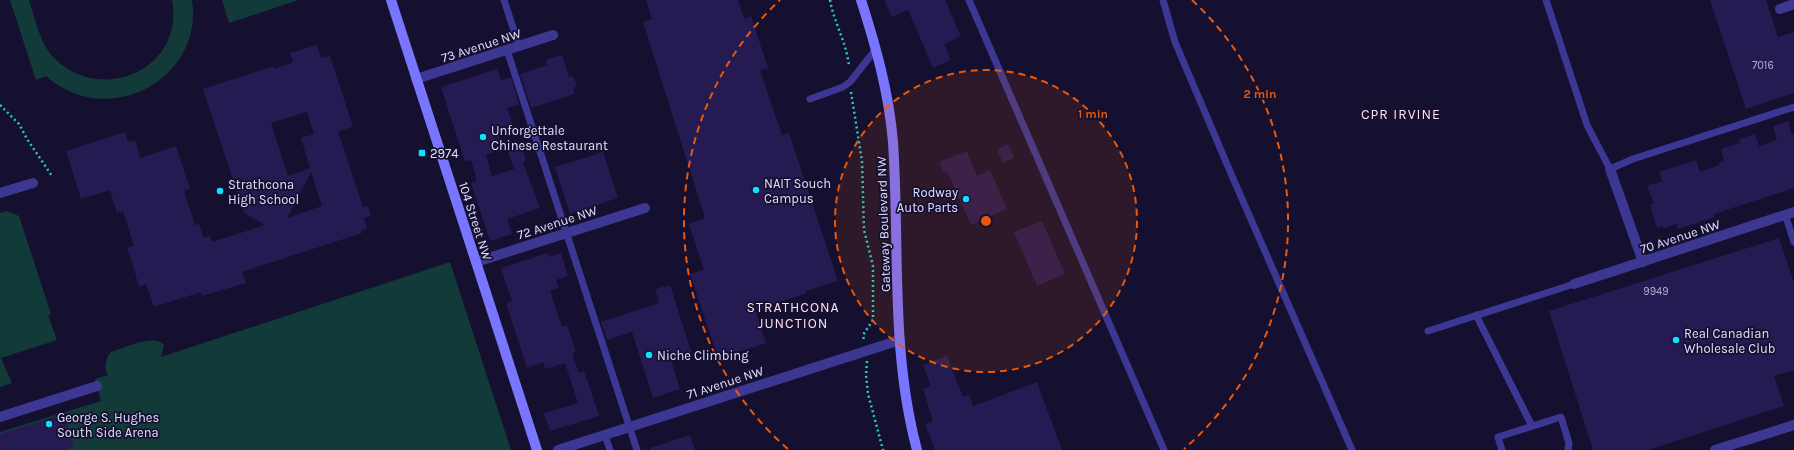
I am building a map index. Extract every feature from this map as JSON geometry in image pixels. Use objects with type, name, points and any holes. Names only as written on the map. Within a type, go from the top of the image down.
[{"type":"main road","name":"104 Street NW","points":[[391,0],[537,450]]},
{"type":"main road","name":"Gateway Boulevard NW","points":[[861,0],[876,49],[888,99],[893,141],[902,380],[909,422],[917,450]]},
{"type":"street","points":[[1780,9],[1794,4]]},
{"type":"street","name":"73 Avenue NW","points":[[416,79],[553,35]]},
{"type":"street","points":[[1610,169],[1643,262]]},
{"type":"street","points":[[0,193],[33,183]]},
{"type":"street","name":"72 Avenue NW","points":[[476,262],[645,208]]},
{"type":"street","name":"70 Avenue NW","points":[[1574,284],[1790,213]]},
{"type":"street","name":"71 Avenue NW","points":[[558,450],[900,340]]},
{"type":"street","points":[[0,417],[97,386]]},
{"type":"street","points":[[1715,450],[1794,424]]},
{"type":"lane","points":[[504,0],[519,46]]},
{"type":"lane","points":[[969,0],[1164,450]]},
{"type":"lane","points":[[1162,0],[1175,42],[1352,450]]},
{"type":"lane","points":[[1546,0],[1586,125],[1610,169],[1633,159],[1794,107]]},
{"type":"lane","points":[[810,99],[843,87],[850,82],[876,49]]},
{"type":"lane","points":[[508,50],[637,450]]},
{"type":"lane","points":[[1790,213],[1794,242]]},
{"type":"lane","points":[[1428,331],[1574,284]]},
{"type":"lane","points":[[1476,315],[1532,426]]},
{"type":"lane","points":[[1502,450],[1498,437],[1561,417],[1569,443],[1568,450]]},
{"type":"lane","points":[[605,436],[610,450]]},
{"type":"path","points":[[830,0],[832,12],[847,51],[850,72]]},
{"type":"path","points":[[851,87],[862,161],[864,230],[873,266],[873,320],[864,335]]},
{"type":"path","points":[[0,105],[19,124],[27,139],[52,176]]},
{"type":"path","points":[[868,366],[866,375],[868,394],[883,450]]},
{"type":"green space","points":[[10,0],[29,0],[42,40],[56,60],[76,73],[97,79],[118,78],[137,72],[154,60],[166,44],[173,24],[172,0],[192,0],[192,29],[183,54],[167,74],[146,89],[122,97],[96,98],[70,92],[46,76],[36,80]]},
{"type":"green space","points":[[222,0],[298,0],[229,23]]},
{"type":"green space","points":[[7,211],[19,216],[51,314],[48,315],[57,340],[1,358],[12,383],[0,387],[0,213]]},
{"type":"green space","points":[[450,262],[511,450],[0,450],[0,432],[101,401],[95,379],[108,375],[106,372],[106,363],[111,352],[139,342],[153,340],[164,345],[161,357]]},
{"type":"building","points":[[646,0],[738,0],[744,19],[751,16],[768,68],[760,70],[782,135],[789,133],[838,281],[755,310],[766,343],[718,358],[690,274],[704,270],[689,224],[705,218],[643,22],[652,19]]},
{"type":"building","points":[[884,0],[945,0],[961,36],[944,44],[951,60],[933,68],[908,10],[892,17]]},
{"type":"building","points":[[1710,0],[1766,0],[1778,37],[1794,32],[1794,93],[1746,109]]},
{"type":"building","points":[[317,45],[321,58],[330,56],[353,127],[338,131],[363,207],[368,206],[371,216],[364,218],[367,228],[361,230],[362,233],[242,272],[246,283],[202,296],[201,292],[154,307],[146,284],[139,287],[127,248],[134,246],[123,211],[117,213],[110,190],[81,199],[66,151],[125,132],[128,142],[135,140],[140,158],[176,146],[190,189],[184,191],[195,225],[199,224],[204,238],[210,236],[212,242],[265,225],[244,213],[203,89],[274,66],[275,69],[293,62],[290,53]],"holes":[[[307,112],[314,134],[301,138],[310,168],[288,176],[271,123]],[[311,172],[322,206],[287,218]]]},
{"type":"building","points":[[562,55],[569,77],[573,76],[577,87],[573,88],[575,94],[531,108],[520,74],[547,65],[546,60]]},
{"type":"building","points":[[497,69],[501,80],[511,77],[519,105],[507,108],[514,128],[498,133],[504,149],[486,155],[492,176],[514,169],[508,152],[522,148],[526,161],[523,162],[540,208],[507,219],[512,234],[490,241],[471,183],[477,181],[471,160],[465,162],[441,87]]},
{"type":"building","points":[[1788,121],[1792,135],[1794,134],[1794,188],[1714,214],[1715,217],[1678,229],[1676,224],[1663,229],[1662,226],[1657,228],[1650,205],[1654,204],[1647,186],[1662,181],[1659,172],[1696,160],[1700,172],[1719,165],[1719,163],[1724,161],[1721,149],[1740,143],[1739,139],[1755,134],[1759,146],[1777,140],[1773,126]]},
{"type":"building","points":[[1008,144],[1014,158],[1003,163],[997,150]]},
{"type":"building","points":[[967,151],[977,176],[990,170],[1007,209],[971,225],[947,171],[944,172],[939,162]]},
{"type":"building","points":[[603,152],[618,198],[570,214],[555,167]]},
{"type":"building","points":[[1042,221],[1065,274],[1037,286],[1014,232]]},
{"type":"building","name":"Real Canadian Wholesale Club","points":[[1779,238],[1794,283],[1794,370],[1774,376],[1784,406],[1648,450],[1593,450],[1549,311]]},
{"type":"building","points":[[548,253],[549,257],[561,253],[568,276],[556,280],[559,288],[550,291],[562,327],[567,325],[576,352],[572,353],[579,373],[584,371],[599,416],[550,431],[544,413],[578,403],[565,363],[545,369],[543,362],[527,368],[506,303],[512,301],[501,268]]},
{"type":"building","points":[[670,285],[692,354],[671,360],[680,389],[653,398],[632,332],[607,340],[601,322],[659,303],[655,289]]},
{"type":"building","points":[[947,356],[963,397],[969,395],[973,406],[1037,382],[1062,450],[935,450],[925,424],[933,421],[923,389],[931,386],[923,365]]},
{"type":"building","name":"George S. Hughes South Side Arena","points":[[64,414],[74,447],[64,450],[0,450],[0,434]]},
{"type":"building","points":[[690,435],[695,450],[651,450],[650,448]]},
{"type":"place","name":"Unforgettale Chinese Restaurant","points":[[483,137]]},
{"type":"place","name":"2974","points":[[422,153]]},
{"type":"place","name":"NAIT Souch Campus","points":[[756,190]]},
{"type":"place","name":"Strathcona High School","points":[[220,191]]},
{"type":"place","name":"Rodway Auto Parts","points":[[966,199]]},
{"type":"place","name":"Real Canadian Wholesale Club","points":[[1676,340]]},
{"type":"place","name":"Niche Climbing","points":[[649,355]]},
{"type":"place","name":"George S. Hughes South Side Arena","points":[[49,424]]},
{"type":"district","name":"CPR IRVINE","points":[[1401,114]]},
{"type":"district","name":"STRATHCONA JUNCTION","points":[[793,316]]}]
